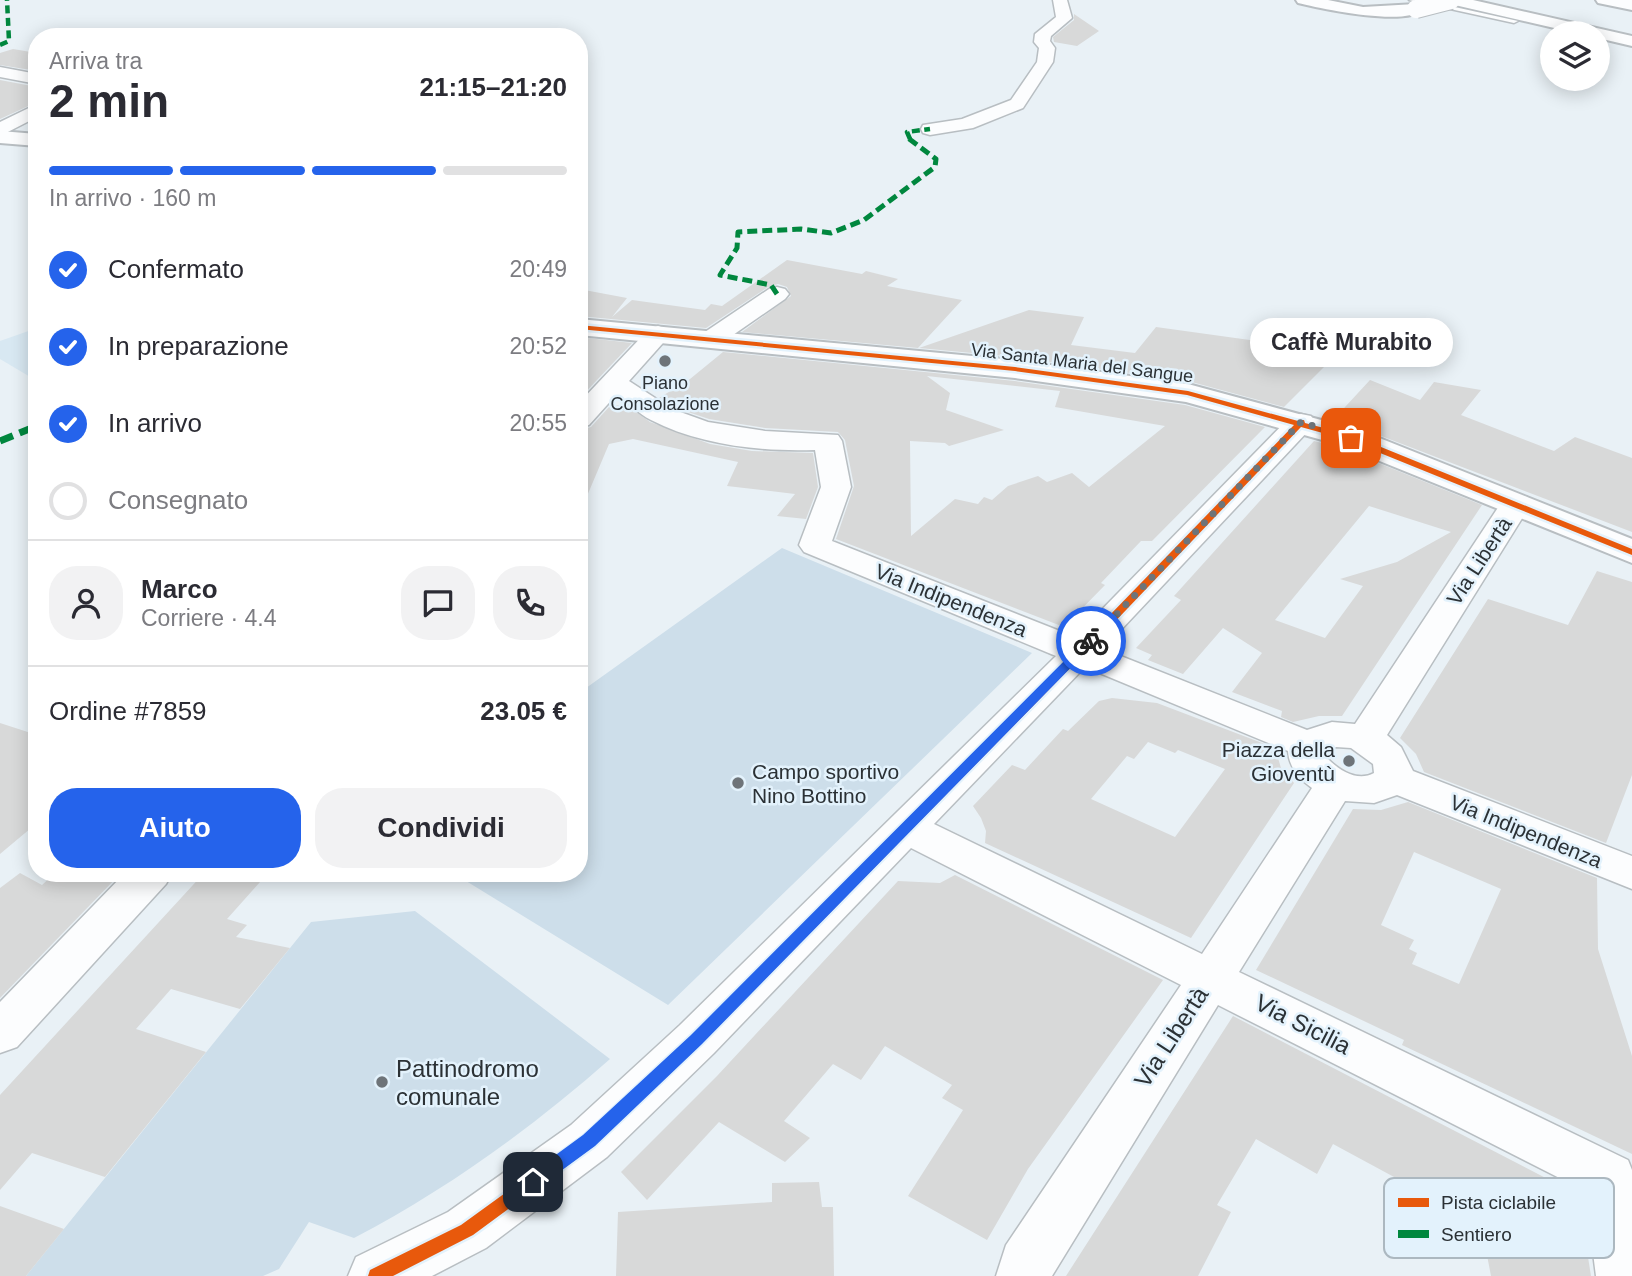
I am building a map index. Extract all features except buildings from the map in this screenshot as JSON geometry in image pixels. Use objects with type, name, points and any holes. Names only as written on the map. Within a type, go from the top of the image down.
[{"type":"main road","points":[[1304,0],[1363,12],[1452,0],[1632,41]]},
{"type":"main road","points":[[1604,0],[1630,3]]},
{"type":"main road","points":[[1418,3],[1540,27]]},
{"type":"main road","points":[[1610,43],[1632,48]]},
{"type":"main road","points":[[0,137],[28,139]]},
{"type":"main road","name":"Via Santa Maria del Sangue","points":[[588,328],[1123,382],[1214,398],[1351,438],[1632,552]]},
{"type":"street","points":[[930,129],[966,124],[1017,104],[1045,62],[1047,48],[1042,42],[1043,34],[1064,18],[1060,0]]},
{"type":"street","points":[[0,72],[28,77]]},
{"type":"street","points":[[0,130],[28,105]]},
{"type":"street","points":[[711,339],[777,293]]},
{"type":"street","points":[[588,409],[658,334]]},
{"type":"street","name":"Via Indipendenza","points":[[611,385],[626,387],[660,414],[729,434],[790,443],[828,441],[836,487],[815,545],[1295,739]]},
{"type":"street","points":[[376,1276],[467,1230],[589,1140],[697,1039],[1080,653],[1301,422]]},
{"type":"street","name":"Via Libertà","points":[[1370,732],[1516,504]]},
{"type":"street","points":[[1295,739],[1370,732],[1407,784]]},
{"type":"street","points":[[1295,739],[1329,793],[1407,784]]},
{"type":"street","name":"Via Indipendenza","points":[[1407,784],[1632,873]]},
{"type":"street","name":"Via Libertà","points":[[1024,1276],[1026,1264],[1329,793]]},
{"type":"street","name":"Via Sicilia","points":[[906,828],[1609,1178]]},
{"type":"street","points":[[0,1033],[143,882]]},
{"type":"street","name":"Via Sicilia","points":[[1614,1210],[1624,1276]]},
{"type":"shaded area","points":[[28,331],[28,376],[0,359],[0,341]]},
{"type":"shaded area","name":"Campo sportivo Nino Bottino","points":[[782,548],[1032,653],[668,1005],[468,882],[588,882],[588,687]]},
{"type":"shaded area","name":"Pattinodromo comunale","points":[[415,911],[610,1059],[550,1109],[487,1156],[422,1199],[354,1238],[309,1222],[279,1269],[263,1276],[26,1276],[311,922]]},
{"type":"marked path","points":[[0,45],[9,41],[7,0]]},
{"type":"marked path","points":[[777,294],[771,285],[720,275],[737,248],[738,232],[801,229],[831,233],[864,220],[935,167],[936,159],[907,137],[907,132],[930,129]]},
{"type":"marked path","points":[[0,441],[28,430]]},
{"type":"cycle path","points":[[588,328],[1015,369],[1188,393],[1351,438],[1632,552]]},
{"type":"cycle path","points":[[376,1276],[467,1230],[589,1141],[697,1039],[1080,652],[1301,422]]},
{"type":"way so far","points":[[1091,641],[1301,422],[1351,438]]},
{"type":"place","name":"Piano Consolazione","points":[[665,361]]},
{"type":"place","name":"Caffè Murabito","points":[[1351,438]]},
{"type":"place","name":"Piazza della Gioventù","points":[[1349,761]]},
{"type":"place","name":"Campo sportivo Nino Bottino","points":[[738,783]]},
{"type":"place","name":"Pattinodromo comunale","points":[[382,1082]]},
{"type":"route","points":[[533,1182],[589,1140],[697,1039],[1091,641]]}]
